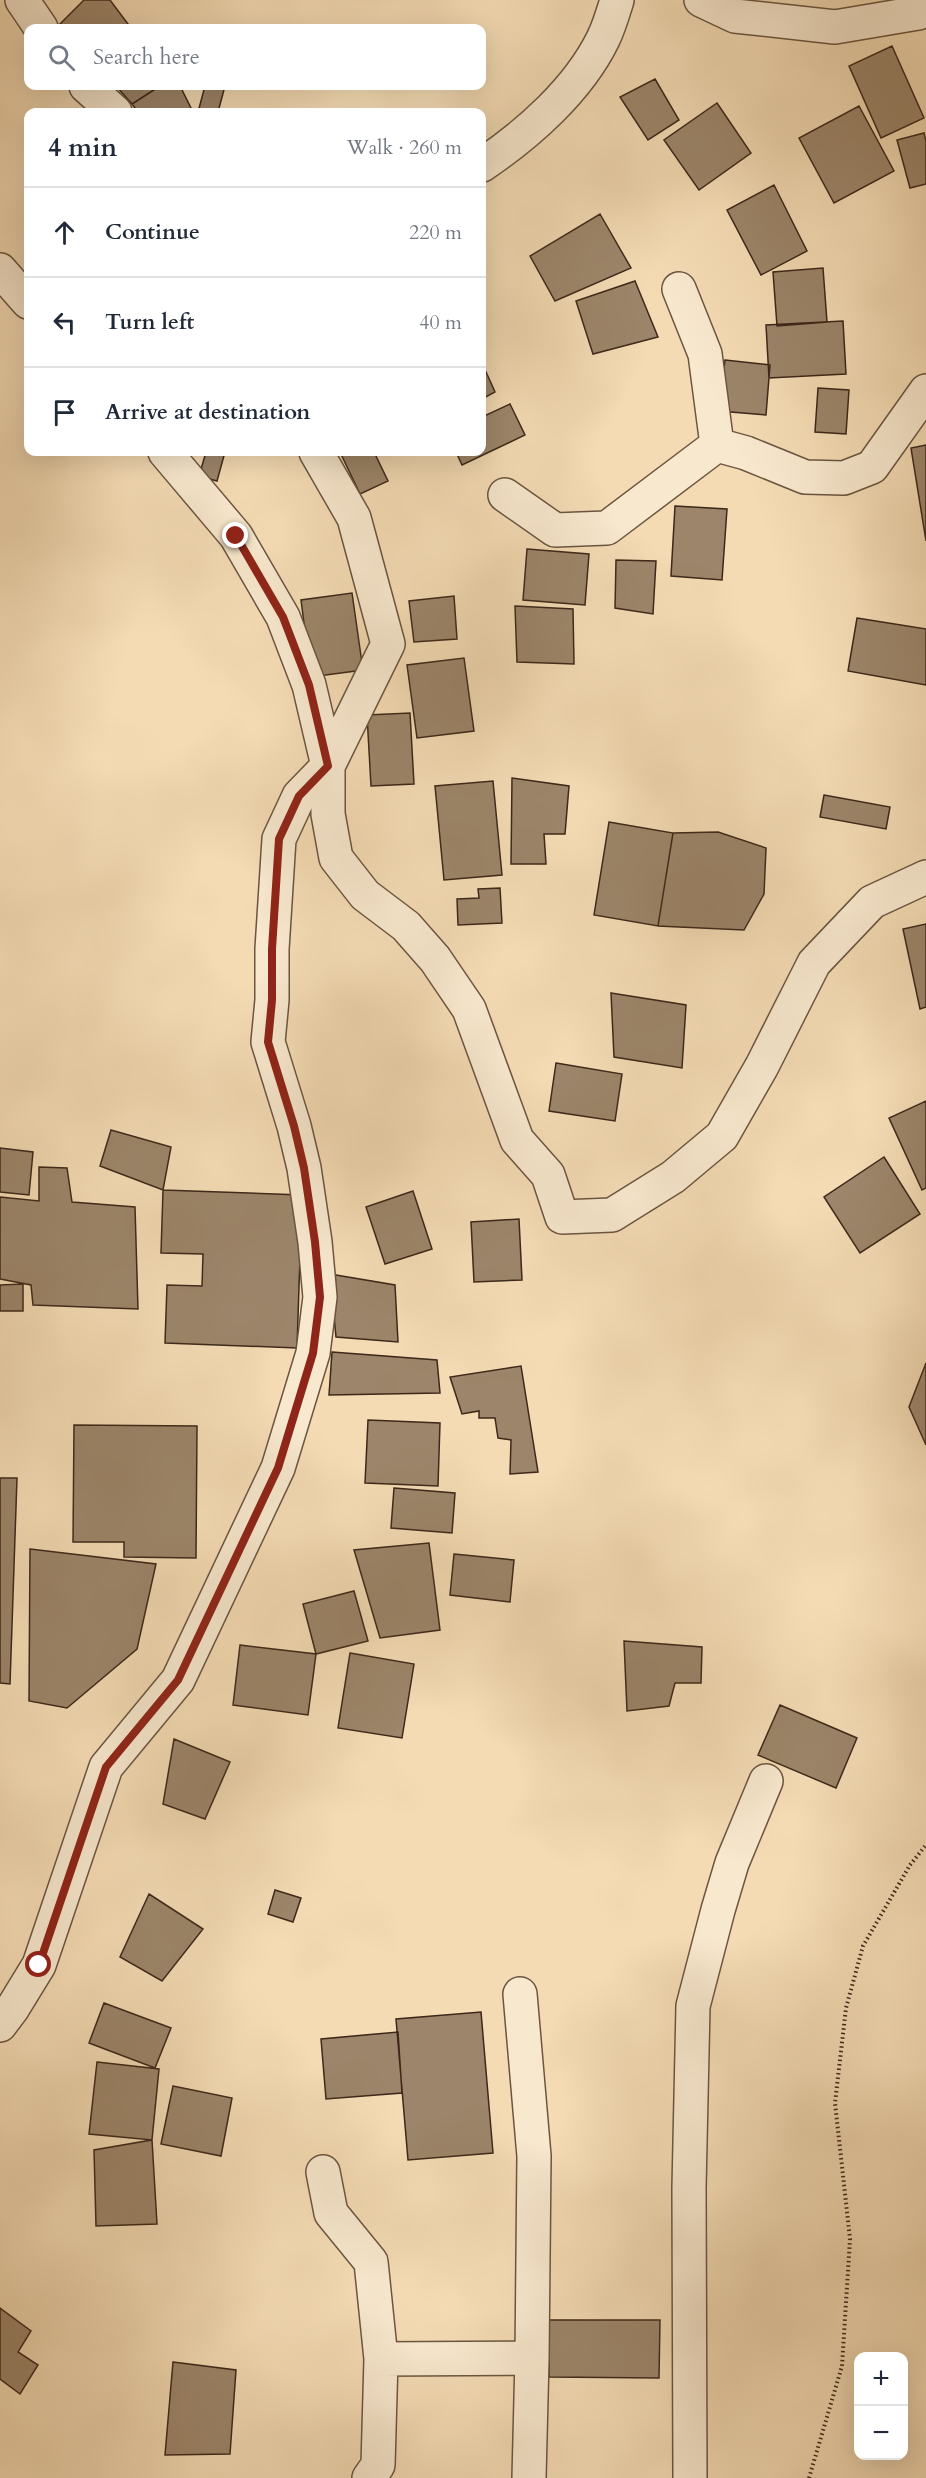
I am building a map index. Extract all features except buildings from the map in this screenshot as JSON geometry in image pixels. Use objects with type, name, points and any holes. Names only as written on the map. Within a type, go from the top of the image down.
[{"type":"street","points":[[22,0],[38,24]]},
{"type":"street","points":[[486,162],[512,145],[568,92],[603,40],[617,0]]},
{"type":"street","points":[[701,0],[735,16],[835,27],[918,12],[926,5]]},
{"type":"street","points":[[90,90],[111,108]]},
{"type":"street","points":[[0,270],[24,297]]},
{"type":"street","points":[[679,289],[705,354],[717,445]]},
{"type":"street","points":[[717,445],[746,453],[805,477],[844,478],[872,467],[926,391]]},
{"type":"street","points":[[505,495],[555,530],[607,528],[717,445]]},
{"type":"street","points":[[168,456],[236,536],[283,617],[309,685],[328,766],[328,814],[336,858],[365,895],[406,926],[435,959],[469,1009],[517,1140],[548,1175],[562,1217],[612,1215],[673,1177],[722,1137],[762,1066],[814,963],[872,902],[926,877]]},
{"type":"street","points":[[0,2025],[39,1965],[106,1767],[178,1680],[278,1468],[313,1353],[320,1297],[314,1231],[304,1168],[294,1126],[268,1042],[279,839],[299,796],[328,766],[388,644],[354,518],[318,456]]},
{"type":"street","points":[[690,2478],[689,2188],[693,2006],[732,1863],[766,1782]]},
{"type":"street","points":[[520,1994],[534,2156],[529,2478]]},
{"type":"street","points":[[323,2172],[331,2213],[371,2262],[381,2359],[378,2465],[369,2478]]},
{"type":"street","points":[[381,2359],[531,2358]]},
{"type":"path","points":[[809,2478],[842,2366],[850,2239],[835,2103],[846,2008],[863,1946],[910,1866],[926,1845]]},
{"type":"route","points":[[39,1965],[106,1767],[178,1680],[278,1468],[313,1353],[320,1297],[315,1242],[304,1168],[294,1126],[268,1042],[279,839],[299,796],[328,766],[309,685],[283,617],[236,536]]}]
